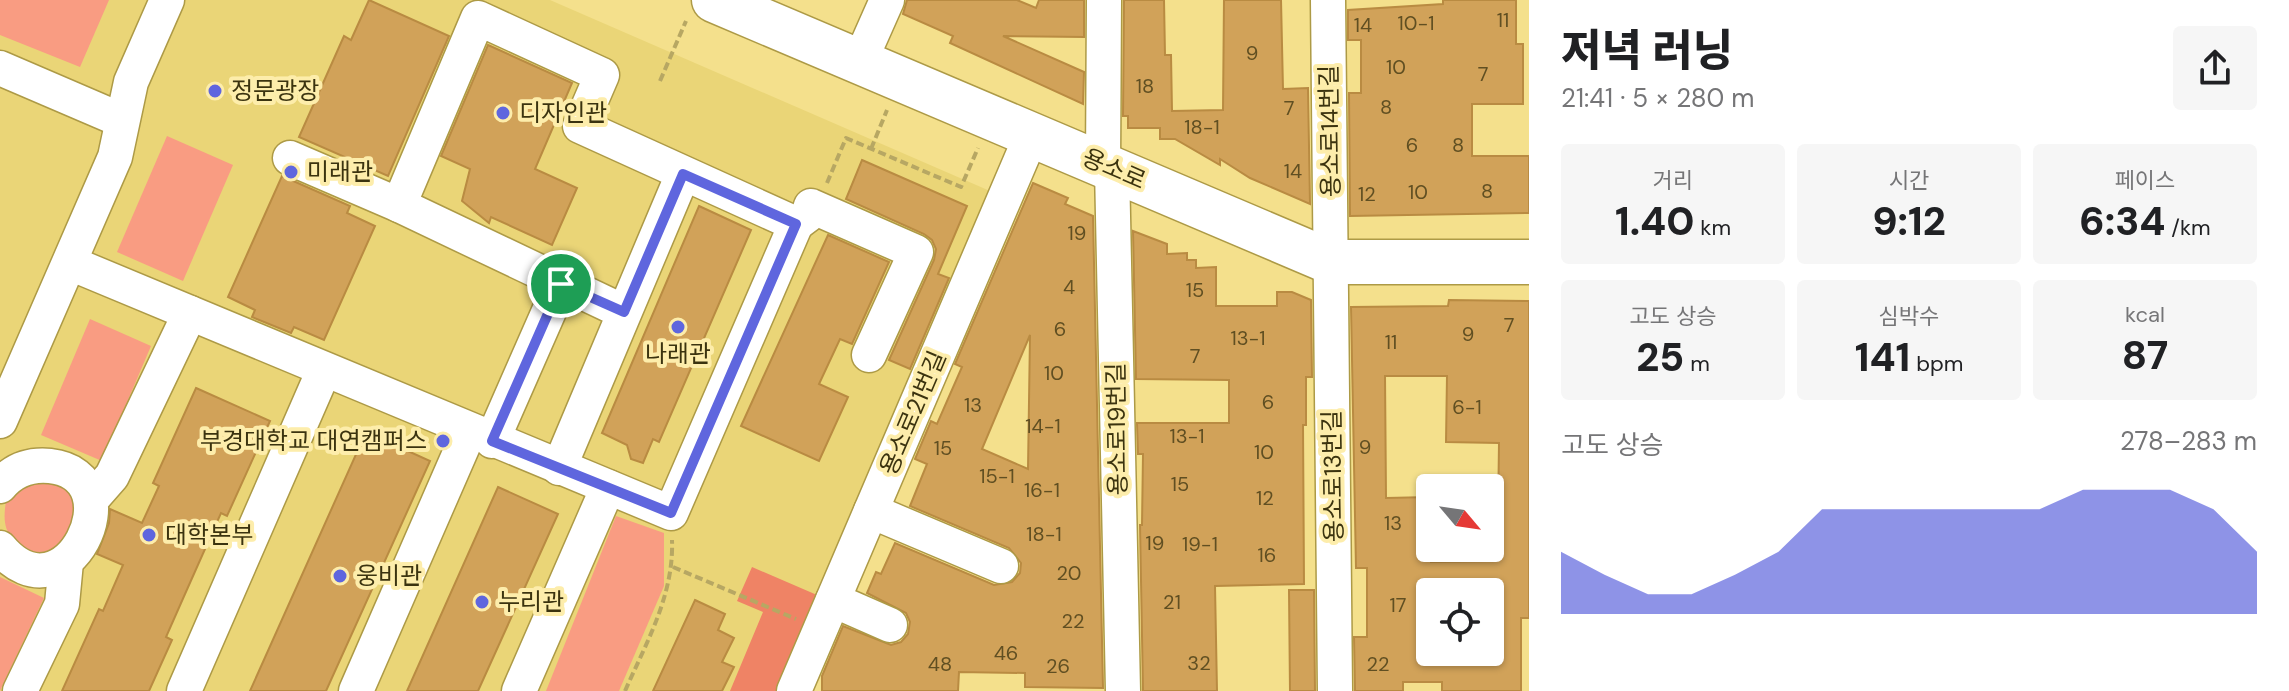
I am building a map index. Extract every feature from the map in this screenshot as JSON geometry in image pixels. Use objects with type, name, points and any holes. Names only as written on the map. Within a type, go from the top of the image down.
[{"type":"main road","name":"용소로","points":[[702,6],[860,61],[1331,262],[1529,262]]},
{"type":"street","points":[[0,421],[115,157],[131,82],[167,0]]},
{"type":"street","points":[[860,61],[887,0]]},
{"type":"street","name":"용소로19번길","points":[[1104,0],[1123,691]]},
{"type":"street","name":"용소로14번길","points":[[1328,0],[1331,262]]},
{"type":"street","points":[[399,205],[478,18],[602,75],[580,126],[683,174],[916,252],[869,355]]},
{"type":"street","points":[[0,68],[121,120]]},
{"type":"street","name":"용소로21번길","points":[[794,691],[1032,134]]},
{"type":"street","points":[[290,158],[399,205],[624,312]]},
{"type":"street","points":[[559,468],[683,174]]},
{"type":"street","points":[[70,263],[671,513],[806,216]]},
{"type":"street","name":"용소로13번길","points":[[1331,262],[1335,691]]},
{"type":"street","points":[[356,691],[481,436],[561,284]]},
{"type":"street","points":[[91,500],[116,469],[190,313]]},
{"type":"street","points":[[184,691],[324,370]]},
{"type":"street","points":[[0,486],[7,477],[22,468],[39,465],[57,467],[84,485],[91,500],[87,534],[79,550],[53,569],[34,570],[19,565],[0,548]]},
{"type":"street","points":[[519,691],[608,487]]},
{"type":"street","points":[[871,511],[1001,566]]},
{"type":"street","points":[[20,691],[62,604],[66,562]]},
{"type":"street","points":[[833,600],[890,625]]},
{"type":"path","points":[[660,81],[702,6]]},
{"type":"path","points":[[871,149],[901,79]]},
{"type":"path","points":[[806,216],[846,138],[961,187],[991,117]]},
{"type":"path","points":[[625,691],[667,596],[673,567],[671,513]]},
{"type":"path","points":[[673,567],[797,619],[792,631]]},
{"type":"shaded area","name":"부경대학교 대연캠퍼스","points":[[0,0],[550,0],[990,191],[781,691],[0,691]]},
{"type":"shaded area","points":[[0,0],[109,0],[80,67],[0,35]]},
{"type":"shaded area","points":[[167,136],[233,165],[183,281],[117,252]]},
{"type":"shaded area","points":[[90,319],[151,346],[102,461],[41,435]]},
{"type":"shaded area","points":[[40,478],[65,486],[79,508],[69,545],[34,557],[12,539],[6,526],[5,508],[7,496]]},
{"type":"shaded area","points":[[616,516],[664,533],[664,586],[619,691],[546,691]]},
{"type":"shaded area","points":[[752,567],[817,595],[776,691],[730,691],[763,612],[737,601]]},
{"type":"shaded area","points":[[0,577],[44,598],[0,691]]},
{"type":"building","points":[[369,0],[449,36],[388,176],[299,137],[344,36],[351,40]]},
{"type":"building","points":[[907,0],[1017,0],[1036,8],[1039,0],[1084,0],[1084,37],[1003,36],[1084,72],[1083,104],[950,43],[953,36],[903,14]]},
{"type":"building","points":[[1124,0],[1164,0],[1165,55],[1171,55],[1172,111],[1223,110],[1224,0],[1281,0],[1283,89],[1308,88],[1310,204],[1250,178],[1220,159],[1220,165],[1175,139],[1160,139],[1160,128],[1128,128],[1128,116],[1123,116]]},
{"type":"building","points":[[1443,0],[1516,0],[1516,44],[1523,44],[1523,104],[1472,104],[1472,156],[1529,156],[1529,213],[1350,216],[1349,93],[1361,93],[1361,40],[1348,40],[1348,10],[1443,4]]},
{"type":"building","name":"디자인관","points":[[488,45],[572,83],[535,169],[577,188],[552,245],[491,217],[489,223],[462,201],[470,169],[441,156]]},
{"type":"building","points":[[862,160],[967,206],[938,274],[949,278],[910,369],[889,360],[934,260],[936,249],[932,240],[924,234],[846,199]]},
{"type":"building","points":[[282,176],[350,206],[347,213],[375,226],[324,340],[294,327],[291,333],[252,317],[255,310],[228,297]]},
{"type":"building","points":[[1033,183],[1068,198],[1065,204],[1093,216],[1103,688],[1025,687],[1025,673],[959,672],[958,691],[822,691],[822,676],[843,626],[891,645],[901,642],[908,634],[910,622],[906,613],[867,593],[876,572],[881,574],[895,543],[994,585],[1012,582],[1020,573],[1021,563],[1009,548],[910,506],[927,464],[915,459],[931,421],[937,424],[962,367],[955,364]],"holes":[[[1030,335],[1028,469],[982,449]]]},
{"type":"building","name":"나래관","points":[[699,206],[751,230],[659,442],[653,439],[643,463],[631,459],[627,445],[602,433]]},
{"type":"building","points":[[1133,231],[1167,244],[1167,254],[1187,253],[1187,260],[1196,260],[1196,268],[1216,267],[1216,306],[1277,306],[1277,292],[1292,292],[1311,300],[1312,377],[1306,377],[1306,425],[1303,425],[1304,584],[1215,586],[1217,691],[1143,691],[1140,525],[1143,454],[1138,454],[1137,423],[1229,423],[1229,380],[1136,379]]},
{"type":"building","points":[[828,235],[889,262],[852,344],[840,339],[819,384],[848,397],[819,461],[741,426]]},
{"type":"building","points":[[1449,300],[1529,301],[1529,618],[1521,618],[1521,691],[1442,691],[1442,682],[1403,682],[1403,691],[1355,691],[1354,637],[1367,637],[1367,568],[1356,568],[1351,307],[1448,306]],"holes":[[[1385,376],[1447,376],[1446,442],[1499,443],[1499,474],[1504,474],[1504,562],[1416,562],[1416,497],[1386,498]]]},
{"type":"building","name":"대학본부","points":[[196,388],[270,421],[227,516],[221,513],[166,637],[172,640],[149,691],[62,691],[99,609],[103,611],[123,565],[97,554],[109,523],[110,509],[142,523],[159,486],[153,483]]},
{"type":"building","name":"웅비관","points":[[366,432],[430,461],[326,691],[250,691]]},
{"type":"building","name":"누리관","points":[[498,487],[558,514],[478,691],[407,691]]},
{"type":"building","points":[[1289,590],[1314,590],[1315,691],[1290,691]]},
{"type":"building","points":[[695,600],[725,614],[718,630],[734,638],[722,662],[734,667],[722,691],[653,691]]},
{"type":"place","name":"정문광장","points":[[215,91]]},
{"type":"place","name":"디자인관","points":[[503,113]]},
{"type":"place","name":"미래관","points":[[291,172]]},
{"type":"place","name":"나래관","points":[[678,327]]},
{"type":"place","name":"부경대학교 대연캠퍼스","points":[[443,441]]},
{"type":"place","name":"대학본부","points":[[149,535]]},
{"type":"place","name":"웅비관","points":[[340,576]]},
{"type":"place","name":"누리관","points":[[482,602]]},
{"type":"route","points":[[683,174],[796,224],[671,513],[492,441],[561,284],[624,312],[683,174]]}]
